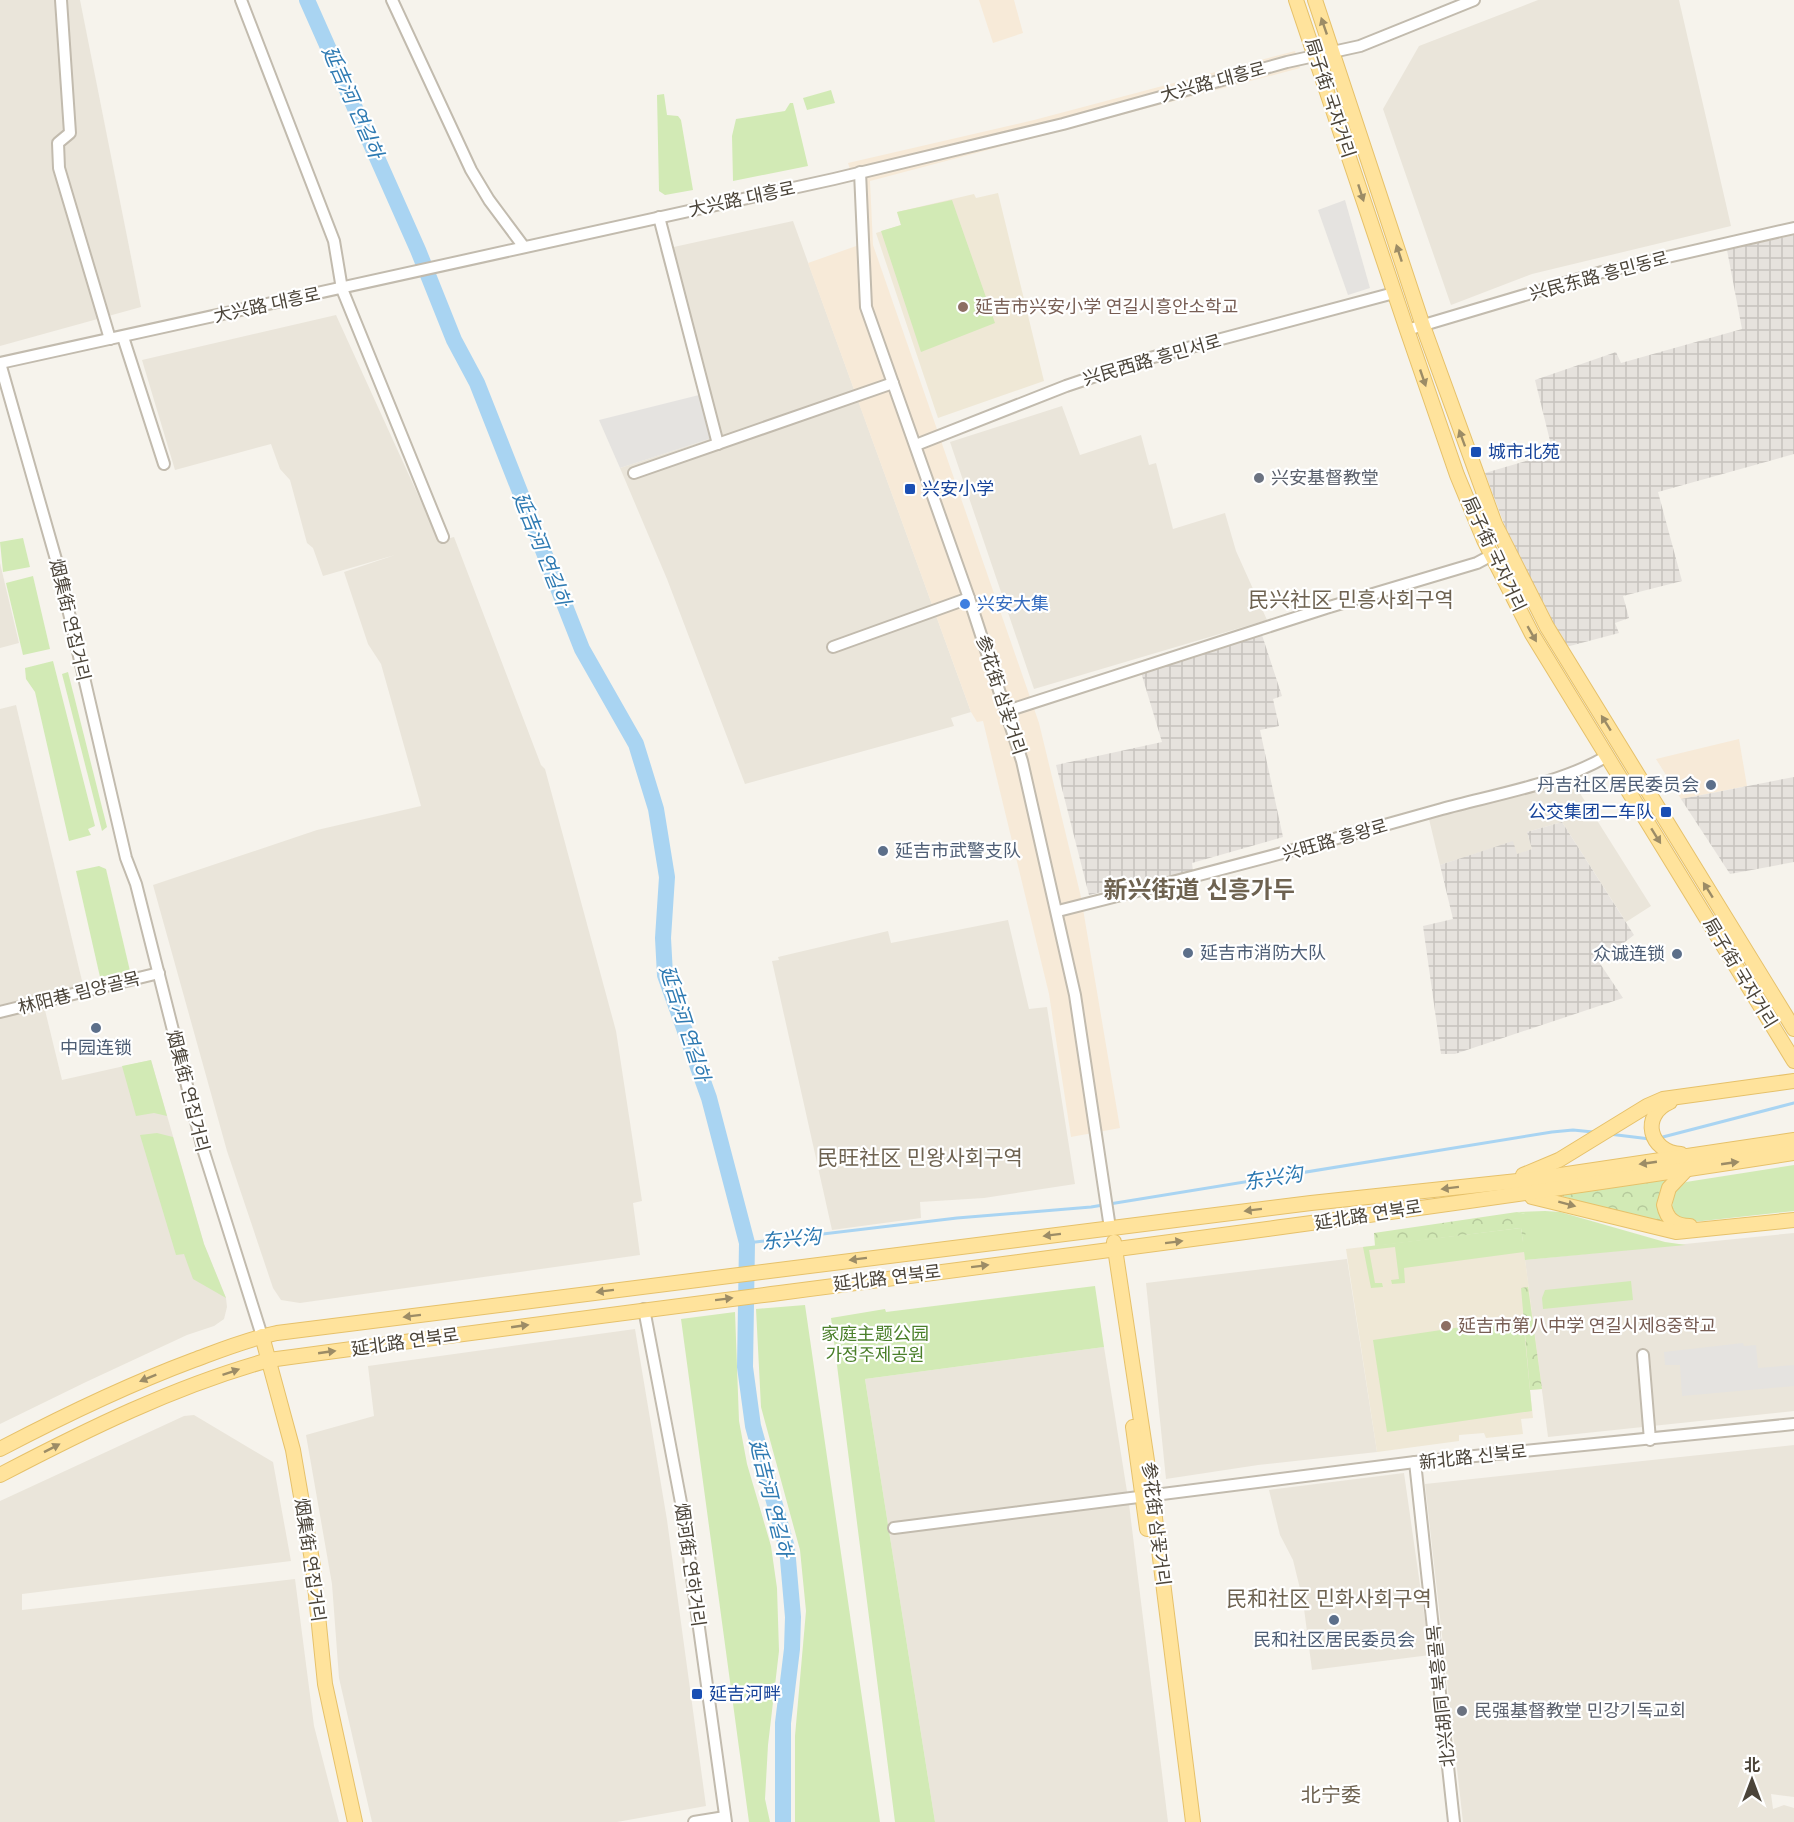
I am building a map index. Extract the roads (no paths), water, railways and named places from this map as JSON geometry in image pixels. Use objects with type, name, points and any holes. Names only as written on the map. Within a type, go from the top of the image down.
[{"type":"main road","name":"局子街 국자거리","points":[[1296,0],[1458,475],[1492,555],[1532,634],[1794,1061]]},
{"type":"main road","name":"局子街 국자거리","points":[[1315,0],[1423,326],[1488,505],[1525,586],[1547,627],[1794,1029]]},
{"type":"main road","points":[[1706,1154],[1678,1154],[1662,1149],[1652,1136],[1652,1118],[1659,1108],[1670,1102],[1794,1082]]},
{"type":"main road","points":[[1509,1188],[1663,1099],[1794,1082]]},
{"type":"main road","name":"延北路 연북로","points":[[0,1449],[114,1393],[262,1336],[1110,1228],[1687,1169],[1772,1150],[1794,1140]]},
{"type":"main road","name":"延北路 연북로","points":[[0,1475],[156,1401],[232,1371],[269,1360],[666,1306],[1313,1224],[1706,1154],[1772,1150],[1794,1154]]},
{"type":"main road","points":[[1687,1169],[1669,1188],[1664,1201],[1668,1216],[1678,1225],[1794,1218]]},
{"type":"main road","points":[[1509,1188],[1660,1230],[1676,1232],[1794,1218]]},
{"type":"main road","name":"参花街 삼꽃거리","points":[[1110,1228],[1193,1822]]},
{"type":"main road","name":"烟集街 연집거리","points":[[262,1336],[294,1450],[313,1566],[325,1684],[355,1822]]},
{"type":"main road","name":"参花街 삼꽃거리","points":[[1148,1495],[1184,1822]]},
{"type":"street","points":[[61,0],[70,133],[58,142],[59,168],[110,339]]},
{"type":"street","points":[[241,0],[334,242],[346,288],[444,537]]},
{"type":"street","points":[[392,0],[471,170],[489,200],[524,247]]},
{"type":"street","name":"大兴路 대흥로","points":[[0,363],[346,288],[1063,124],[1287,63],[1360,46],[1473,0]]},
{"type":"street","name":"参花街 삼꽃거리","points":[[860,172],[864,291],[870,319],[1007,711],[1037,818],[1075,995],[1110,1228]]},
{"type":"street","points":[[660,217],[718,444]]},
{"type":"street","name":"兴民东路 흥민동로","points":[[1407,330],[1602,272],[1794,228]]},
{"type":"street","name":"兴民西路 흥민서로","points":[[916,446],[1066,386],[1146,359],[1394,292]]},
{"type":"street","points":[[123,337],[164,464]]},
{"type":"street","name":"烟集街 연집거리","points":[[0,363],[59,570],[126,858],[136,884],[203,1149],[262,1336]]},
{"type":"street","points":[[634,473],[893,383]]},
{"type":"street","points":[[1007,711],[1326,608],[1477,563],[1492,555]]},
{"type":"street","points":[[833,646],[969,598]]},
{"type":"street","name":"兴旺路 흥왕로","points":[[1058,911],[1256,862],[1504,792],[1571,772],[1607,756]]},
{"type":"street","name":"林阳巷 림양골목","points":[[0,1012],[159,973]]},
{"type":"street","name":"烟河街 연하거리","points":[[644,1309],[683,1513],[726,1820]]},
{"type":"street","points":[[1643,1354],[1650,1440]]},
{"type":"street","name":"新北路 신북로","points":[[894,1528],[1415,1462],[1794,1424]]},
{"type":"street","name":"北兴胡同 북흥골목","points":[[1415,1462],[1454,1822]]},
{"type":"street","points":[[694,1822],[726,1820]]},
{"type":"waterway","name":"延吉河 연길하","points":[[307,0],[418,250],[454,340],[477,383],[582,649],[636,744],[656,809],[667,877],[663,938],[665,975],[709,1098],[747,1243],[745,1367],[753,1426],[787,1548],[793,1617],[792,1649],[783,1723],[783,1822]]},
{"type":"waterway","name":"东兴沟","points":[[1659,1138],[1794,1103]]},
{"type":"waterway","name":"东兴沟","points":[[747,1243],[957,1218],[1091,1207],[1552,1132],[1573,1130],[1593,1132]]},
{"type":"waterway","name":"东兴沟","points":[[1609,1134],[1650,1139]]},
{"type":"place","name":"延吉市兴安小学 연길시흥안소학교","points":[[963,307]]},
{"type":"place","name":"城市北苑","points":[[1476,452]]},
{"type":"place","name":"兴安基督教堂","points":[[1259,478]]},
{"type":"place","name":"兴安小学","points":[[910,489]]},
{"type":"place","name":"兴安大集","points":[[965,604]]},
{"type":"place","name":"丹吉社区居民委员会","points":[[1711,785]]},
{"type":"place","name":"公交集团二车队","points":[[1666,812]]},
{"type":"place","name":"延吉市武警支队","points":[[883,851]]},
{"type":"place","name":"延吉市消防大队","points":[[1188,953]]},
{"type":"place","name":"众诚连锁","points":[[1677,954]]},
{"type":"place","name":"中园连锁","points":[[96,1028]]},
{"type":"place","name":"延吉市第八中学 연길시제8중학교","points":[[1446,1326]]},
{"type":"place","name":"民和社区居民委员会","points":[[1334,1620]]},
{"type":"place","name":"延吉河畔","points":[[697,1694]]},
{"type":"place","name":"民强基督教堂 민강기독교회","points":[[1462,1711]]},
{"type":"district","name":"民兴社区 민흥사회구역","points":[[1351,599]]},
{"type":"district","name":"新兴街道 신흥가두","points":[[1199,889]]},
{"type":"district","name":"民旺社区 민왕사회구역","points":[[920,1157]]},
{"type":"district","name":"民和社区 민화사회구역","points":[[1329,1598]]},
{"type":"district","name":"北宁委","points":[[1331,1795]]},
{"type":"park label","name":"家庭主题公园 가정주제공원","points":[[875,1344]]}]
